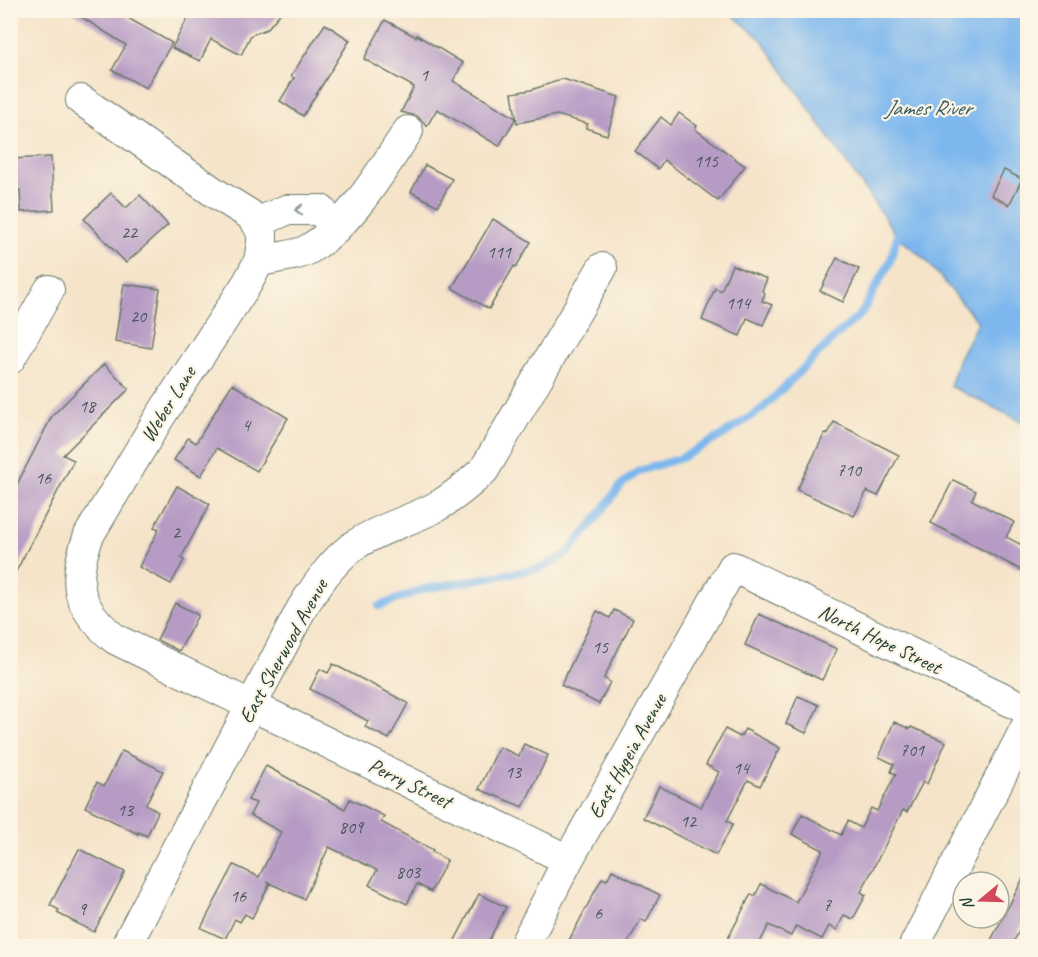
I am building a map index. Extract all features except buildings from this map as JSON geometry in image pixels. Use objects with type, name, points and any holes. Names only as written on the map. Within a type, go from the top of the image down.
[{"type":"street","points":[[81,100],[249,214],[257,223],[286,210],[321,210],[335,229]]},
{"type":"street","points":[[259,261],[307,250],[335,229],[370,187],[408,131]]},
{"type":"street","name":"Weber Lane","points":[[252,705],[115,639],[97,624],[87,609],[80,591],[79,573],[81,556],[95,526],[159,418],[248,282],[259,261],[262,234],[257,223]]},
{"type":"street","name":"East Sherwood Avenue","points":[[126,946],[302,608],[319,581],[340,558],[370,536],[435,508],[462,490],[484,470],[602,268]]},
{"type":"street","points":[[10,359],[49,291]]},
{"type":"street","name":"North Hope Street","points":[[733,567],[1028,710]]},
{"type":"street","name":"East Hygeia Avenue","points":[[524,946],[568,860],[733,567]]},
{"type":"street","name":"Perry Street","points":[[252,705],[568,860]]},
{"type":"street","points":[[914,946],[1028,723]]},
{"type":"water","name":"James River","points":[[728,11],[1027,11],[1027,424],[950,386],[959,358],[978,322],[926,260],[897,236],[762,40]]},
{"type":"waterway","points":[[379,606],[424,589],[541,568],[568,553],[622,484],[639,471],[681,458],[723,435],[762,409],[861,314],[890,262],[897,236]]}]
